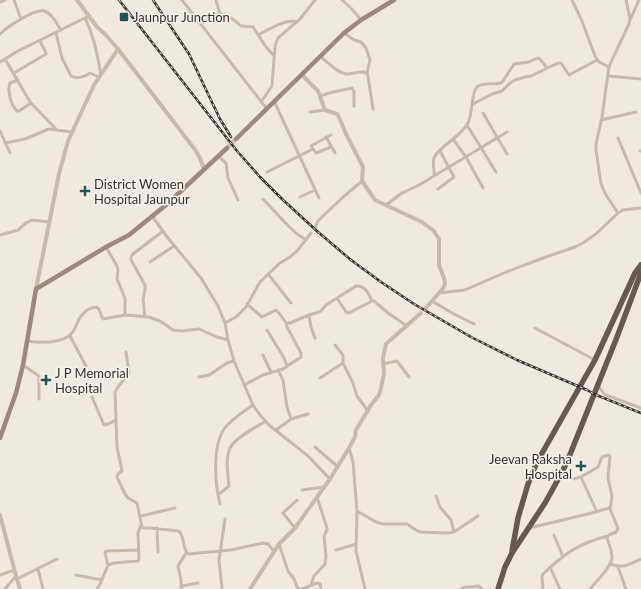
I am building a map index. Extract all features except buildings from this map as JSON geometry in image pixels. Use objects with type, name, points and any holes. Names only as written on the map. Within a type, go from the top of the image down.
[{"type":"highway","points":[[512,553],[518,518],[528,484],[537,462],[595,360],[635,273],[641,265]]},
{"type":"highway","points":[[498,589],[505,567],[512,553],[545,503],[560,476],[580,431],[641,273]]},
{"type":"main road","points":[[236,139],[344,33],[361,20],[394,0]]},
{"type":"main road","points":[[0,438],[16,393],[36,289],[129,235],[166,205],[227,148]]},
{"type":"street","points":[[0,2],[5,0]]},
{"type":"street","points":[[14,0],[21,19]]},
{"type":"street","points":[[77,0],[87,17],[92,31],[100,75]]},
{"type":"street","points":[[182,0],[267,109]]},
{"type":"street","points":[[216,0],[220,14]]},
{"type":"street","points":[[261,102],[272,86],[275,46],[277,41],[297,22],[315,0]]},
{"type":"street","points":[[342,0],[361,20]]},
{"type":"street","points":[[572,0],[586,29],[597,60],[609,67]]},
{"type":"street","points":[[626,0],[630,21]]},
{"type":"street","points":[[618,213],[606,195],[601,184],[596,144],[609,67],[638,0]]},
{"type":"street","points":[[0,34],[10,25],[40,11],[48,13],[61,30]]},
{"type":"street","points":[[201,24],[211,17],[220,14],[228,15],[241,26],[252,26],[274,56]]},
{"type":"street","points":[[0,62],[18,51],[87,17]]},
{"type":"street","points":[[87,17],[118,49],[196,151],[204,169]]},
{"type":"street","points":[[258,35],[290,21],[297,22]]},
{"type":"street","points":[[56,33],[62,58],[71,76],[84,77],[90,73],[100,75]]},
{"type":"street","points":[[344,33],[360,42],[366,48],[370,60],[367,73],[373,109]]},
{"type":"street","points":[[14,73],[46,54],[40,41]]},
{"type":"street","points":[[36,289],[59,174],[68,141],[94,85],[118,49]]},
{"type":"street","points":[[320,56],[342,73],[367,73]]},
{"type":"street","points":[[434,176],[433,160],[435,156],[467,125],[471,116],[475,91],[479,85],[498,84],[503,81],[513,65],[538,58],[547,68]]},
{"type":"street","points":[[5,59],[31,103],[56,129]]},
{"type":"street","points":[[473,104],[492,94],[500,92],[512,82],[525,76],[531,76],[559,63],[569,75],[597,60]]},
{"type":"street","points":[[302,75],[318,91],[325,110]]},
{"type":"street","points":[[608,76],[641,79]]},
{"type":"street","points":[[18,80],[10,83],[9,87],[15,109],[18,111],[31,103]]},
{"type":"street","points":[[503,81],[503,90]]},
{"type":"street","points":[[320,96],[352,88],[354,92],[354,106]]},
{"type":"street","points":[[274,101],[319,198]]},
{"type":"street","points":[[310,112],[325,110],[337,114],[363,167],[362,181],[375,200],[422,222],[436,234],[439,239],[439,264],[445,283],[439,294],[424,309]]},
{"type":"street","points":[[601,120],[636,112]]},
{"type":"street","points":[[483,113],[507,154]]},
{"type":"street","points":[[467,125],[496,172]]},
{"type":"street","points":[[6,143],[25,139],[46,130],[56,129],[72,132]]},
{"type":"street","points":[[0,131],[10,152]]},
{"type":"street","points":[[386,205],[402,193],[426,182],[507,132]]},
{"type":"street","points":[[313,150],[312,145],[330,135]]},
{"type":"street","points":[[326,137],[335,154]]},
{"type":"street","points":[[618,138],[641,193]]},
{"type":"street","points":[[453,139],[466,157],[483,188]]},
{"type":"street","points":[[313,150],[317,153],[331,146]]},
{"type":"street","points":[[268,172],[313,150]]},
{"type":"street","points":[[438,189],[454,177],[450,167],[440,151]]},
{"type":"street","points":[[218,156],[226,163],[228,178],[238,200]]},
{"type":"street","points":[[315,228],[322,216],[362,181]]},
{"type":"street","points":[[300,197],[315,190]]},
{"type":"street","points":[[263,199],[292,229],[306,240]]},
{"type":"street","points":[[439,294],[465,290],[506,272],[546,257],[576,248],[597,233],[618,213],[626,209],[641,208]]},
{"type":"street","points":[[152,216],[174,246],[201,278],[218,306],[225,322],[234,361],[253,405],[266,421],[308,456],[330,479]]},
{"type":"street","points":[[0,235],[18,230],[32,220],[49,222]]},
{"type":"street","points":[[145,317],[145,285],[131,260],[131,257],[163,231]]},
{"type":"street","points":[[225,322],[236,317],[268,274],[280,263],[297,252],[311,233]]},
{"type":"street","points":[[150,262],[174,246]]},
{"type":"street","points":[[106,247],[117,266],[117,279],[124,298],[125,315]]},
{"type":"street","points":[[268,274],[291,303]]},
{"type":"street","points":[[286,323],[290,323],[321,311],[326,305],[356,286],[359,286],[368,291],[372,301],[407,326]]},
{"type":"street","points":[[337,298],[346,312],[349,313],[372,301]]},
{"type":"street","points":[[432,301],[474,324]]},
{"type":"street","points":[[244,385],[263,375],[287,366],[302,355],[286,323],[276,310],[262,317],[247,304]]},
{"type":"street","points":[[27,341],[45,343],[70,336],[81,315],[95,307],[98,308],[103,319],[125,315],[145,317],[156,319],[173,330],[182,331],[199,329],[228,340]]},
{"type":"street","points":[[250,589],[279,544],[294,528],[325,487],[349,448],[358,426],[379,395],[384,374],[383,358],[386,344],[421,313]]},
{"type":"street","points":[[309,315],[315,338]]},
{"type":"street","points":[[535,328],[595,360]]},
{"type":"street","points":[[267,330],[287,366]]},
{"type":"street","points":[[70,336],[86,366]]},
{"type":"street","points":[[335,344],[342,355],[343,363],[353,383],[357,396],[368,411]]},
{"type":"street","points":[[108,565],[138,561],[138,533],[142,525],[137,503],[128,498],[117,477],[118,474],[122,472],[118,451],[116,390],[128,374],[126,352]]},
{"type":"street","points":[[263,355],[271,372]]},
{"type":"street","points":[[198,377],[209,375],[227,363],[234,361]]},
{"type":"street","points":[[383,364],[397,361],[409,377]]},
{"type":"street","points":[[320,378],[343,363]]},
{"type":"street","points":[[22,365],[39,376],[39,399]]},
{"type":"street","points":[[278,370],[283,380],[287,407],[291,420]]},
{"type":"street","points":[[598,385],[604,394],[641,408]]},
{"type":"street","points":[[92,397],[104,425],[116,420]]},
{"type":"street","points":[[220,504],[218,494],[216,453],[221,434],[237,416],[253,405]]},
{"type":"street","points":[[276,430],[291,420],[308,414]]},
{"type":"street","points":[[218,494],[230,486],[227,464],[232,445],[241,437],[266,421]]},
{"type":"street","points":[[315,447],[338,467]]},
{"type":"street","points":[[349,448],[353,462],[357,511],[356,551],[365,589]]},
{"type":"street","points":[[543,589],[543,574],[562,557],[578,547],[618,531],[610,509],[612,496],[608,478],[609,455],[602,458],[598,467],[581,477],[573,479],[560,476]]},
{"type":"street","points":[[581,477],[596,512]]},
{"type":"street","points":[[302,490],[325,487]]},
{"type":"street","points":[[436,496],[440,507],[451,520],[454,532]]},
{"type":"street","points":[[311,585],[314,576],[325,564],[326,556],[324,536],[327,528],[317,497]]},
{"type":"street","points":[[294,528],[283,513],[297,500]]},
{"type":"street","points":[[140,516],[175,508]]},
{"type":"street","points":[[529,528],[609,508],[610,509]]},
{"type":"street","points":[[357,511],[382,524],[407,524],[420,532],[454,532],[478,516]]},
{"type":"street","points":[[0,515],[20,589]]},
{"type":"street","points":[[222,589],[219,560],[225,519]]},
{"type":"street","points":[[142,525],[144,528],[157,528],[179,531],[182,533],[186,553],[178,566],[182,587],[198,583]]},
{"type":"street","points":[[157,528],[158,552]]},
{"type":"street","points":[[554,535],[562,557]]},
{"type":"street","points":[[590,589],[610,564],[612,556],[607,538],[608,536]]},
{"type":"street","points":[[186,553],[220,552],[263,543],[268,544],[274,551]]},
{"type":"street","points":[[279,544],[288,570],[297,587],[300,589],[317,583],[320,584],[321,589]]},
{"type":"street","points":[[336,550],[356,544]]},
{"type":"street","points":[[97,589],[108,565],[105,553],[106,551],[138,550]]},
{"type":"street","points":[[4,589],[16,578],[57,559]]},
{"type":"street","points":[[610,564],[622,567],[641,559]]},
{"type":"street","points":[[550,567],[560,589]]},
{"type":"street","points":[[618,567],[626,589]]},
{"type":"street","points":[[38,569],[43,589]]},
{"type":"street","points":[[0,574],[14,570]]},
{"type":"street","points":[[76,575],[102,580]]},
{"type":"street","points":[[461,589],[465,586],[478,586],[482,589]]},
{"type":"tunnel","points":[[227,148],[236,139]]},
{"type":"railway","points":[[119,0],[237,151],[260,177],[318,232],[351,260],[414,304],[471,337],[517,360],[641,413]]},
{"type":"railway","points":[[153,0],[189,54],[220,119],[231,137]]},
{"type":"place","name":"Jaunpur Junction","points":[[124,17]]},
{"type":"place","name":"District Women Hospital Jaunpur","points":[[85,191]]},
{"type":"place","name":"J P Memorial Hospital","points":[[46,380]]},
{"type":"place","name":"Jeevan Raksha Hospital","points":[[581,466]]}]
